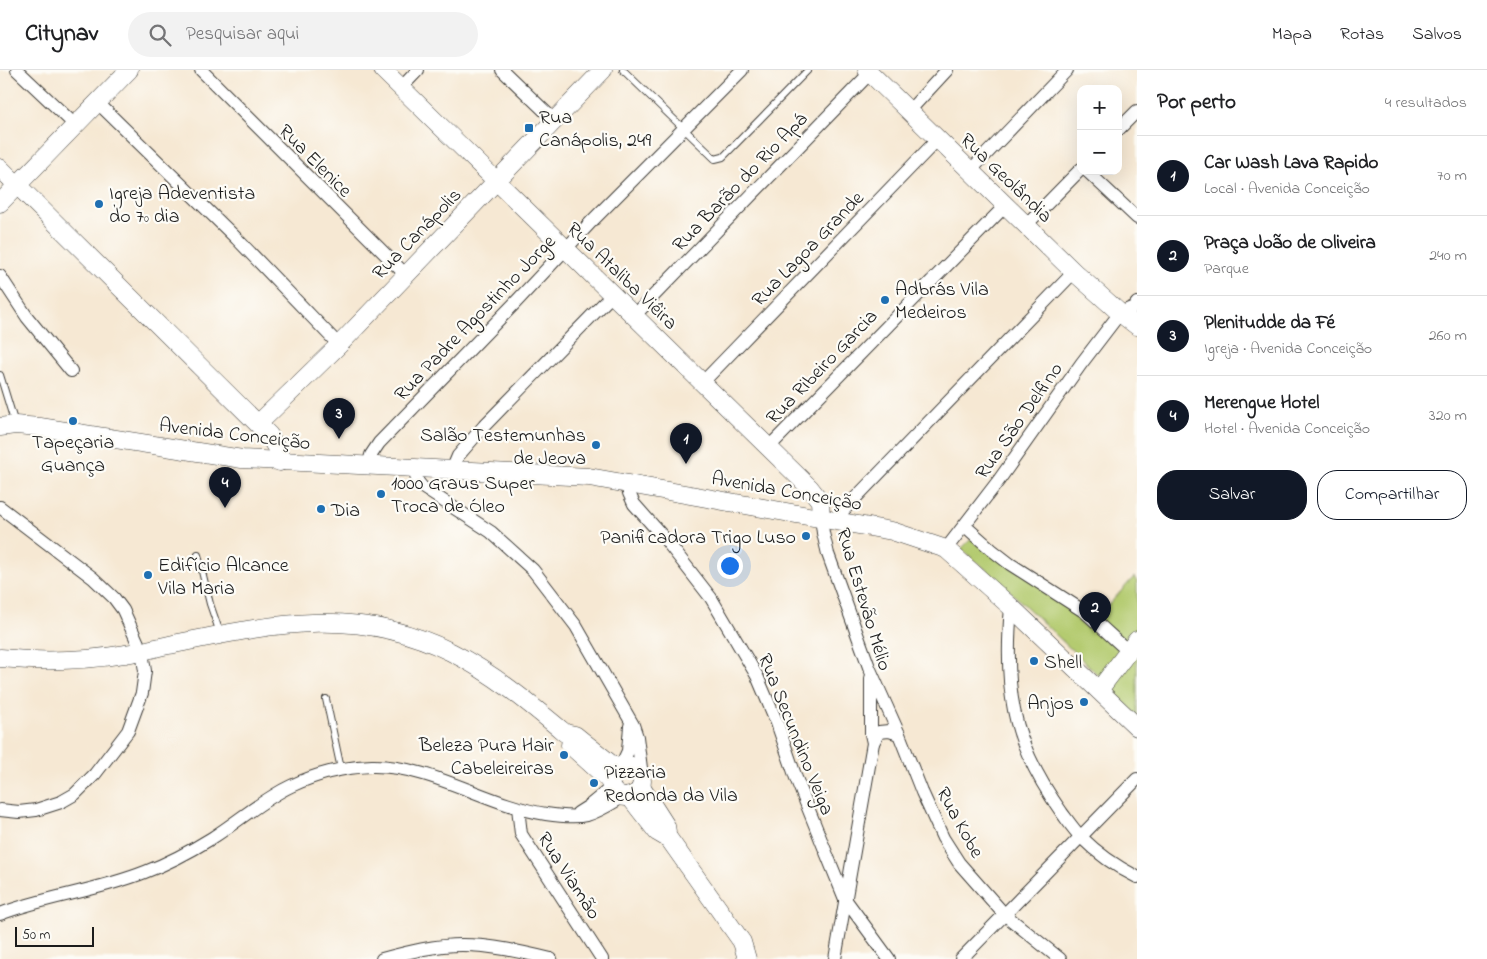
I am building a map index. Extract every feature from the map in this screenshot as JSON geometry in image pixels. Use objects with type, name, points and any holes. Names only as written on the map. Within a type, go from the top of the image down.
[{"type":"street","points":[[17,70],[75,126]]},
{"type":"street","points":[[0,203],[129,70]]},
{"type":"street","name":"Rua Elenice","points":[[201,70],[406,275]]},
{"type":"street","name":"Rua Ataliba Viêira","points":[[383,70],[769,447],[817,496],[828,518]]},
{"type":"street","points":[[401,88],[418,70]]},
{"type":"street","points":[[502,70],[554,120]]},
{"type":"street","name":"Rua Canápolis","points":[[258,424],[339,345],[603,70]]},
{"type":"street","name":"Rua Padre Agostinho Jorge","points":[[368,466],[375,448],[566,249],[742,70]]},
{"type":"street","points":[[909,111],[947,70]]},
{"type":"street","points":[[970,171],[1067,70]]},
{"type":"street","name":"Rua Geolândia","points":[[869,71],[1074,272],[1137,326]]},
{"type":"street","name":"Rua Barão do Rio Apá","points":[[634,316],[869,71]]},
{"type":"street","points":[[97,102],[237,239],[339,345]]},
{"type":"street","points":[[1122,126],[1137,111]]},
{"type":"street","name":"Rua Lagoa Grande","points":[[703,382],[938,139]]},
{"type":"street","points":[[0,168],[258,424],[274,441],[280,462]]},
{"type":"street","points":[[1026,225],[1077,173]]},
{"type":"street","points":[[1091,175],[1137,218]]},
{"type":"street","name":"Rua Ribeiro Garcia","points":[[769,447],[1006,205]]},
{"type":"street","points":[[828,518],[1074,272]]},
{"type":"street","points":[[0,276],[27,317],[71,370]]},
{"type":"street","points":[[452,470],[458,456],[472,440],[613,294]]},
{"type":"street","points":[[1120,313],[1134,307],[1137,303]]},
{"type":"street","name":"Rua São Delfino","points":[[946,549],[965,526],[1081,364],[1120,313]]},
{"type":"street","name":"Avenida Conceição","points":[[8,426],[40,427],[242,459],[589,476],[892,530],[946,549],[1011,607],[1137,728]]},
{"type":"street","points":[[0,914],[18,907],[115,883],[145,872],[183,855],[290,786],[341,769],[372,766],[417,773],[518,808],[538,813],[571,817],[595,813],[624,782],[637,737],[629,716],[576,626],[533,570],[491,532],[422,487],[413,468]]},
{"type":"street","name":"Rua Secundino Veiga","points":[[626,482],[628,493],[634,504],[711,598],[757,676],[777,723],[824,850],[845,899],[889,959]]},
{"type":"street","points":[[0,507],[93,578],[114,598],[123,610],[142,652],[144,671],[142,693],[128,731],[95,774],[75,794],[61,802],[36,810],[19,812],[0,810]]},
{"type":"street","name":"Rua Estevão Mélio","points":[[828,518],[823,533],[828,554],[872,673],[873,743],[835,959]]},
{"type":"street","points":[[965,526],[1010,564],[1085,612],[1134,651],[1099,690]]},
{"type":"street","points":[[1011,607],[1008,638],[1014,710],[1032,764],[1044,786],[1080,837],[1111,862],[1137,877]]},
{"type":"street","points":[[0,658],[57,660],[99,658],[142,652],[220,634],[310,622],[370,625],[408,634],[451,652],[490,675],[515,692],[565,733],[575,735],[624,782],[657,832],[669,839],[745,951],[753,950],[759,959]]},
{"type":"street","name":"Rua Kobe","points":[[872,673],[943,838],[965,870],[1004,914],[1060,959]]},
{"type":"street","points":[[872,712],[887,708]]},
{"type":"street","points":[[624,782],[625,758],[630,742],[629,716]]},
{"type":"street","points":[[873,743],[879,732],[889,731],[899,734]]},
{"type":"street","points":[[961,959],[1137,779]]},
{"type":"street","name":"Rua Viamão","points":[[518,808],[521,834],[602,959]]},
{"type":"street","points":[[382,959],[421,949],[463,945],[506,949],[551,959]]},
{"type":"lane","points":[[623,70],[713,158],[721,158],[808,70]]},
{"type":"lane","points":[[0,375],[8,426]]},
{"type":"lane","points":[[198,555],[210,604],[220,634]]},
{"type":"lane","points":[[326,699],[341,769]]},
{"type":"green space","points":[[972,538],[1098,624],[1102,612],[1134,577],[1137,582],[1137,716],[1094,671],[995,577],[961,549]]},
{"type":"place","name":"Rua Canápolis, 249","points":[[529,128]]},
{"type":"place","name":"Igreja Adeventista do 7º dia","points":[[99,204]]},
{"type":"place","name":"Adbrás Vila Medeiros","points":[[885,300]]},
{"type":"place","name":"Tapeçaria Guança","points":[[73,421]]},
{"type":"place","name":"Plenitudde da Fé","points":[[339,439]]},
{"type":"place","name":"Salão Testemunhas de Jeova","points":[[596,445]]},
{"type":"place","name":"Car Wash Lava Rapido","points":[[686,464]]},
{"type":"place","name":"1000 Graus Super Troca de Óleo","points":[[381,494]]},
{"type":"place","name":"Merengue Hotel","points":[[225,508]]},
{"type":"place","name":"Dia","points":[[321,509]]},
{"type":"place","name":"Panificadora Trigo Luso","points":[[806,536]]},
{"type":"place","name":"Edifício Alcance Vila Maria","points":[[148,575]]},
{"type":"place","name":"Praça João de Oliveira","points":[[1095,633]]},
{"type":"place","name":"Shell","points":[[1034,661]]},
{"type":"place","name":"Anjos","points":[[1084,702]]},
{"type":"place","name":"Beleza Pura Hair Cabeleireiras","points":[[564,755]]},
{"type":"place","name":"Pizzaria Redonda da Vila","points":[[594,783]]}]
